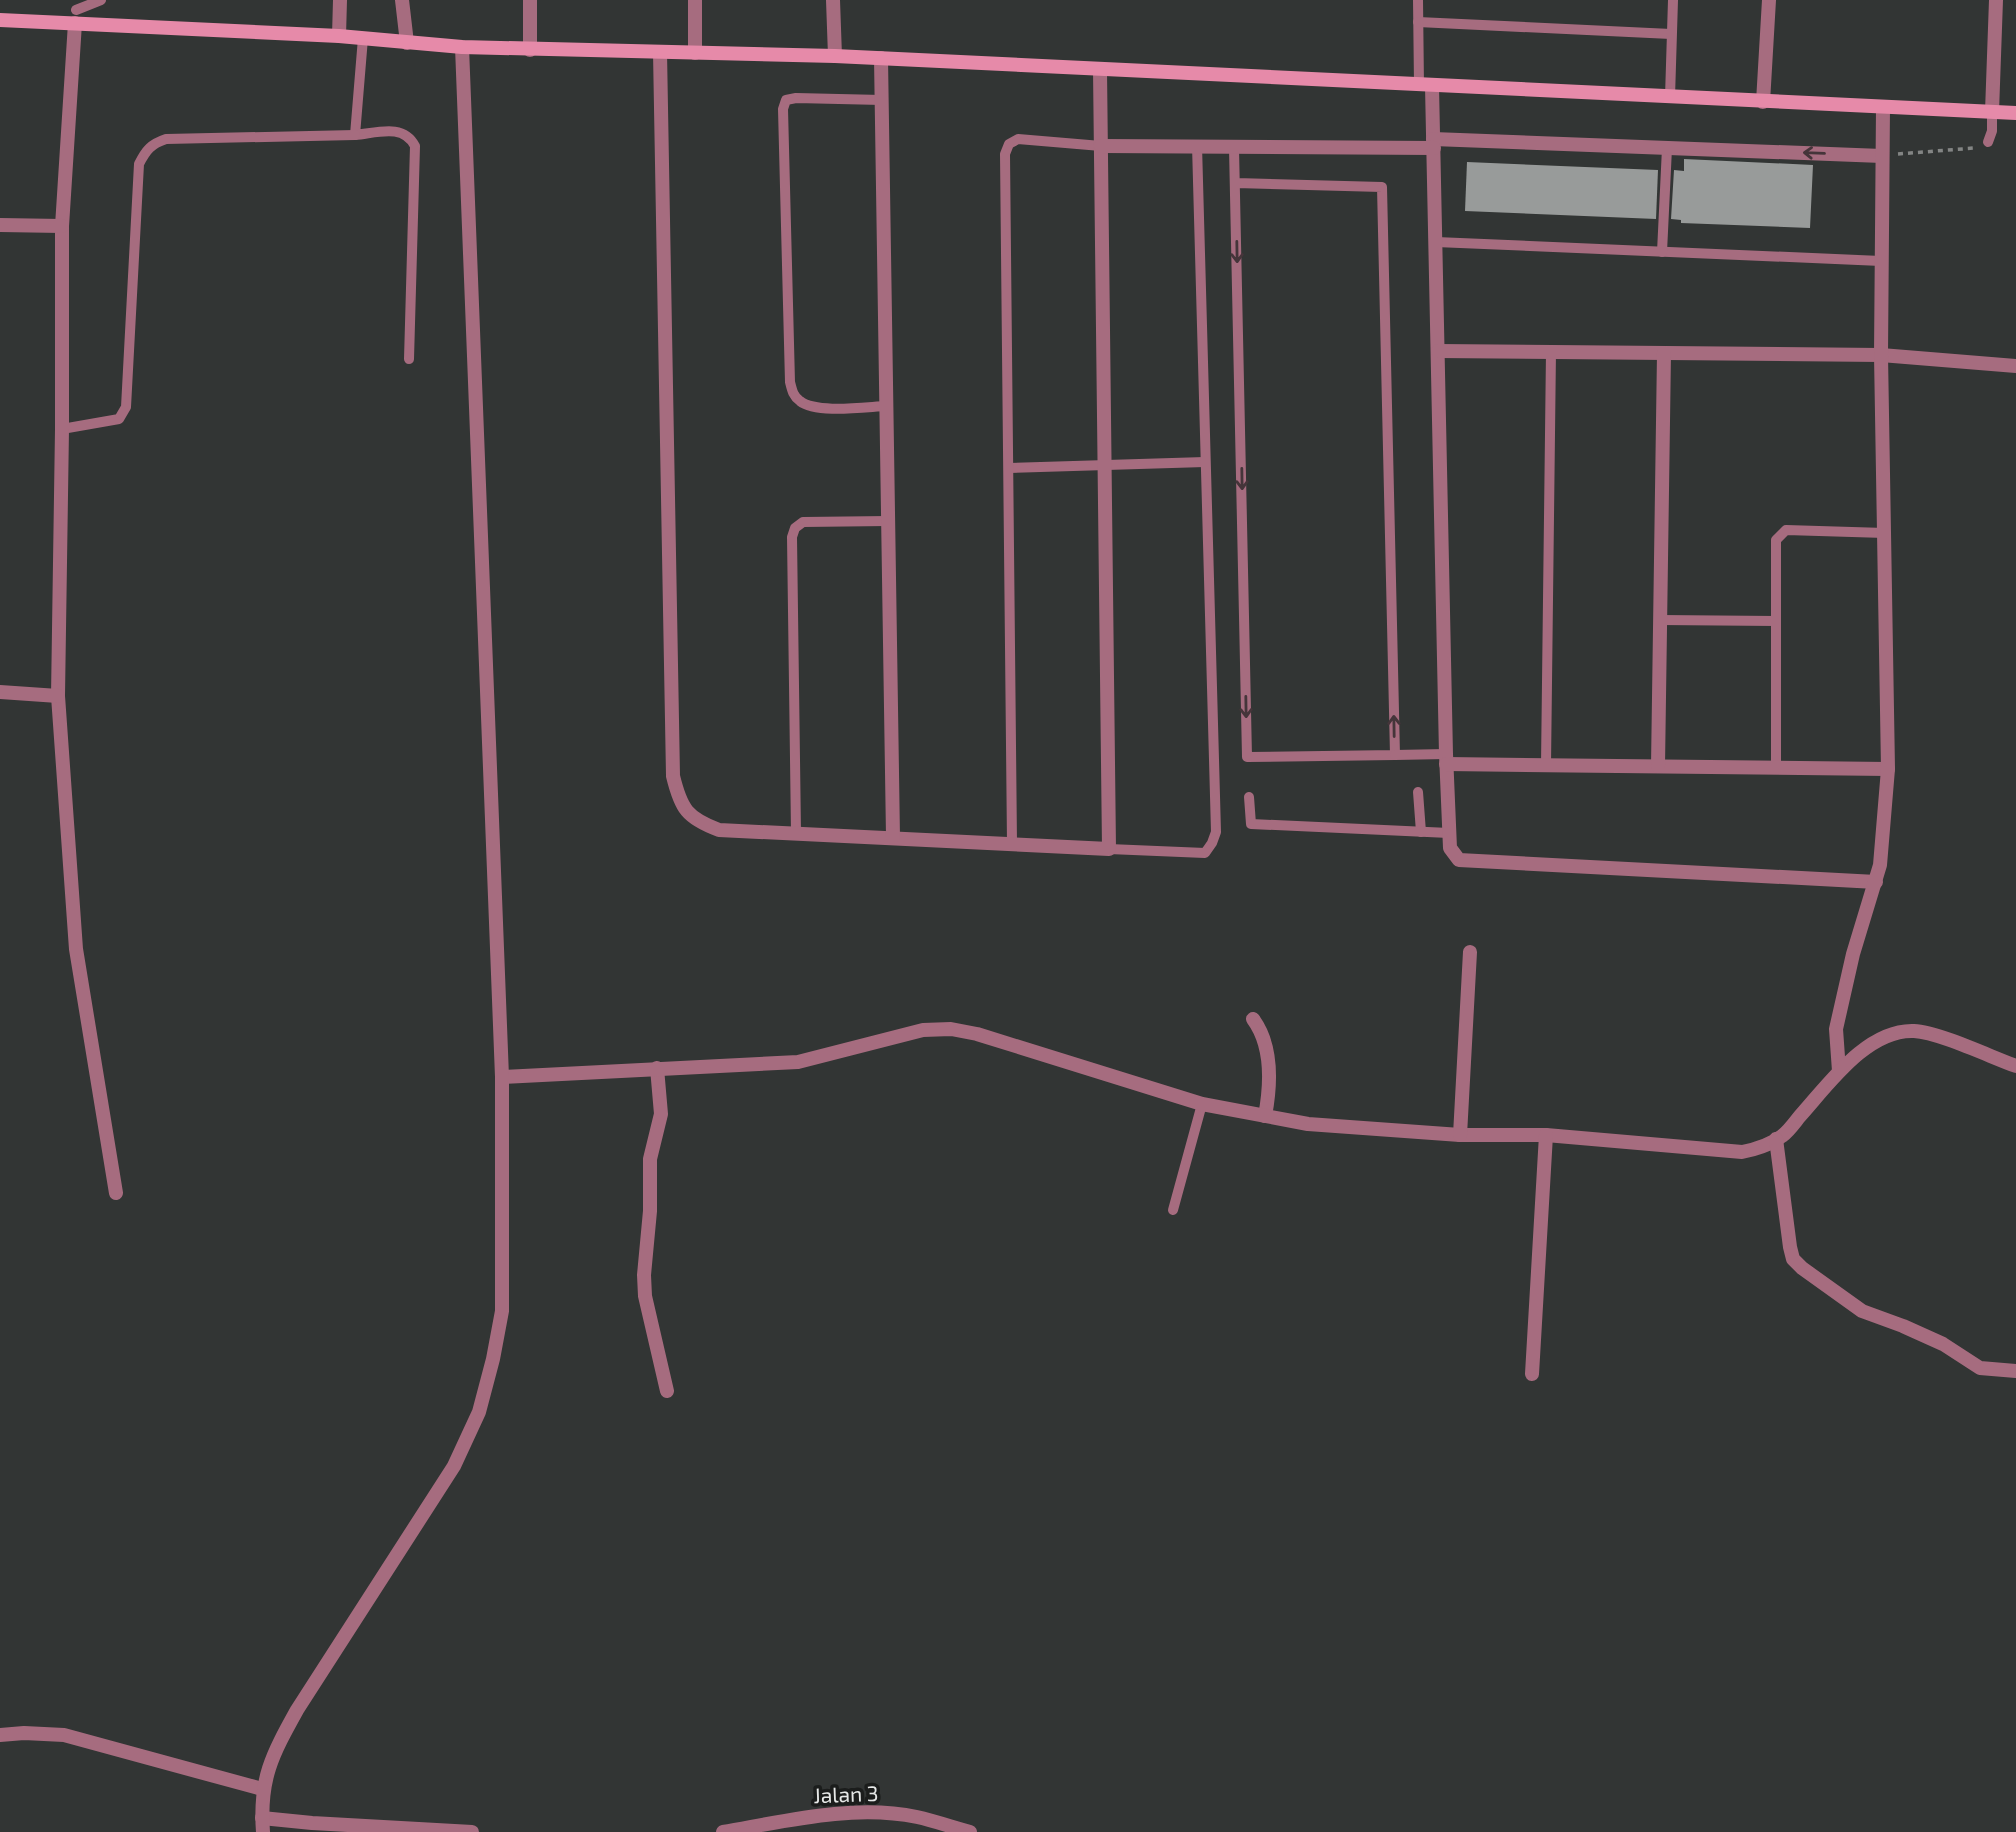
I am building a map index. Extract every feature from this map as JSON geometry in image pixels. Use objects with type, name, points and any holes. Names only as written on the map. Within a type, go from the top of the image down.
[{"type":"main road","points":[[0,20],[76,11],[463,47],[835,56],[2016,113]]},
{"type":"street","points":[[340,0],[340,36]]},
{"type":"street","points":[[402,0],[407,43]]},
{"type":"street","points":[[530,0],[530,50]]},
{"type":"street","points":[[695,0],[695,53]]},
{"type":"street","points":[[833,0],[835,56]]},
{"type":"street","points":[[1763,102],[1769,0]]},
{"type":"street","points":[[1992,112],[1996,0]]},
{"type":"street","points":[[76,11],[62,226],[58,696],[76,949],[116,1193]]},
{"type":"street","points":[[463,47],[502,1077],[502,1311],[479,1412],[454,1466],[280,1742],[268,1767],[262,1789],[263,1825],[312,1823],[472,1832]]},
{"type":"street","points":[[660,52],[673,776],[679,803],[700,823],[719,830],[1109,849],[1100,70]]},
{"type":"street","points":[[881,58],[893,838]]},
{"type":"street","points":[[1426,85],[1434,144],[1450,848],[1459,860],[1876,882]]},
{"type":"street","points":[[1839,1071],[1836,1029],[1853,954],[1880,865],[1888,769],[1881,355],[1883,107]]},
{"type":"street","points":[[1101,146],[1197,145],[1234,148],[1434,144],[1667,148],[1882,156]]},
{"type":"street","points":[[0,225],[62,226]]},
{"type":"street","points":[[1438,351],[1881,355],[2016,366]]},
{"type":"street","points":[[1658,766],[1664,353]]},
{"type":"street","points":[[0,692],[58,696]]},
{"type":"street","points":[[1446,759],[1546,765],[1888,769]]},
{"type":"street","points":[[1460,1135],[1470,952]]},
{"type":"street","points":[[1253,1018],[1263,1036],[1269,1070],[1270,1088],[1265,1116]]},
{"type":"street","points":[[502,1077],[798,1062],[923,1030],[951,1029],[978,1034],[1202,1104],[1308,1124],[1460,1135],[1546,1135],[1742,1152],[1760,1149],[1782,1136],[1839,1071],[1881,1038],[1914,1031],[1938,1037],[2016,1066]]},
{"type":"street","points":[[657,1068],[661,1114],[650,1159],[649,1234],[644,1275],[645,1296],[667,1391]]},
{"type":"street","points":[[1532,1374],[1546,1135]]},
{"type":"street","points":[[1776,1139],[1790,1247],[1793,1259],[1802,1268],[1873,1317],[1903,1325],[1943,1344],[1980,1368],[2016,1371]]},
{"type":"street","points":[[0,1735],[64,1735],[109,1745],[262,1789]]},
{"type":"street","name":"Jalan 3","points":[[723,1832],[805,1817],[862,1812],[916,1816],[970,1832]]},
{"type":"lane","points":[[76,11],[101,0]]},
{"type":"lane","points":[[1418,0],[1426,85]]},
{"type":"lane","points":[[1670,97],[1673,0]]},
{"type":"lane","points":[[1418,22],[1671,34]]},
{"type":"lane","points":[[355,135],[363,38]]},
{"type":"lane","points":[[882,100],[796,98],[786,100],[783,109],[790,369],[793,394],[802,403],[816,408],[887,406]]},
{"type":"lane","points":[[1988,142],[1992,131],[1992,112]]},
{"type":"lane","points":[[62,429],[119,419],[126,407],[139,164],[146,149],[166,139],[355,135],[400,130],[410,136],[415,146],[409,359]]},
{"type":"lane","points":[[1012,844],[1005,154],[1009,144],[1018,139],[1101,146]]},
{"type":"lane","points":[[1109,849],[1205,853],[1216,832],[1197,145]]},
{"type":"lane","points":[[1234,148],[1247,757],[1395,755],[1446,759]]},
{"type":"lane","points":[[1662,252],[1667,148]]},
{"type":"lane","points":[[1236,183],[1382,187],[1395,755]]},
{"type":"lane","points":[[1436,242],[1881,261]]},
{"type":"lane","points":[[1546,765],[1551,351]]},
{"type":"lane","points":[[1009,468],[1205,463]]},
{"type":"lane","points":[[796,833],[792,537],[795,528],[803,522],[888,521]]},
{"type":"lane","points":[[1776,768],[1776,540],[1786,530],[1885,533]]},
{"type":"lane","points":[[1660,620],[1776,621]]},
{"type":"lane","points":[[1418,792],[1421,832]]},
{"type":"lane","points":[[1249,797],[1251,824],[1449,833]]},
{"type":"lane","points":[[1173,1210],[1202,1104]]},
{"type":"path","points":[[1882,156],[1979,148],[1988,142]]},
{"type":"building","points":[[1684,159],[1813,165],[1810,228],[1681,223],[1681,220],[1671,219],[1674,170],[1684,171]]},
{"type":"building","points":[[1467,162],[1658,170],[1656,219],[1465,211]]}]
